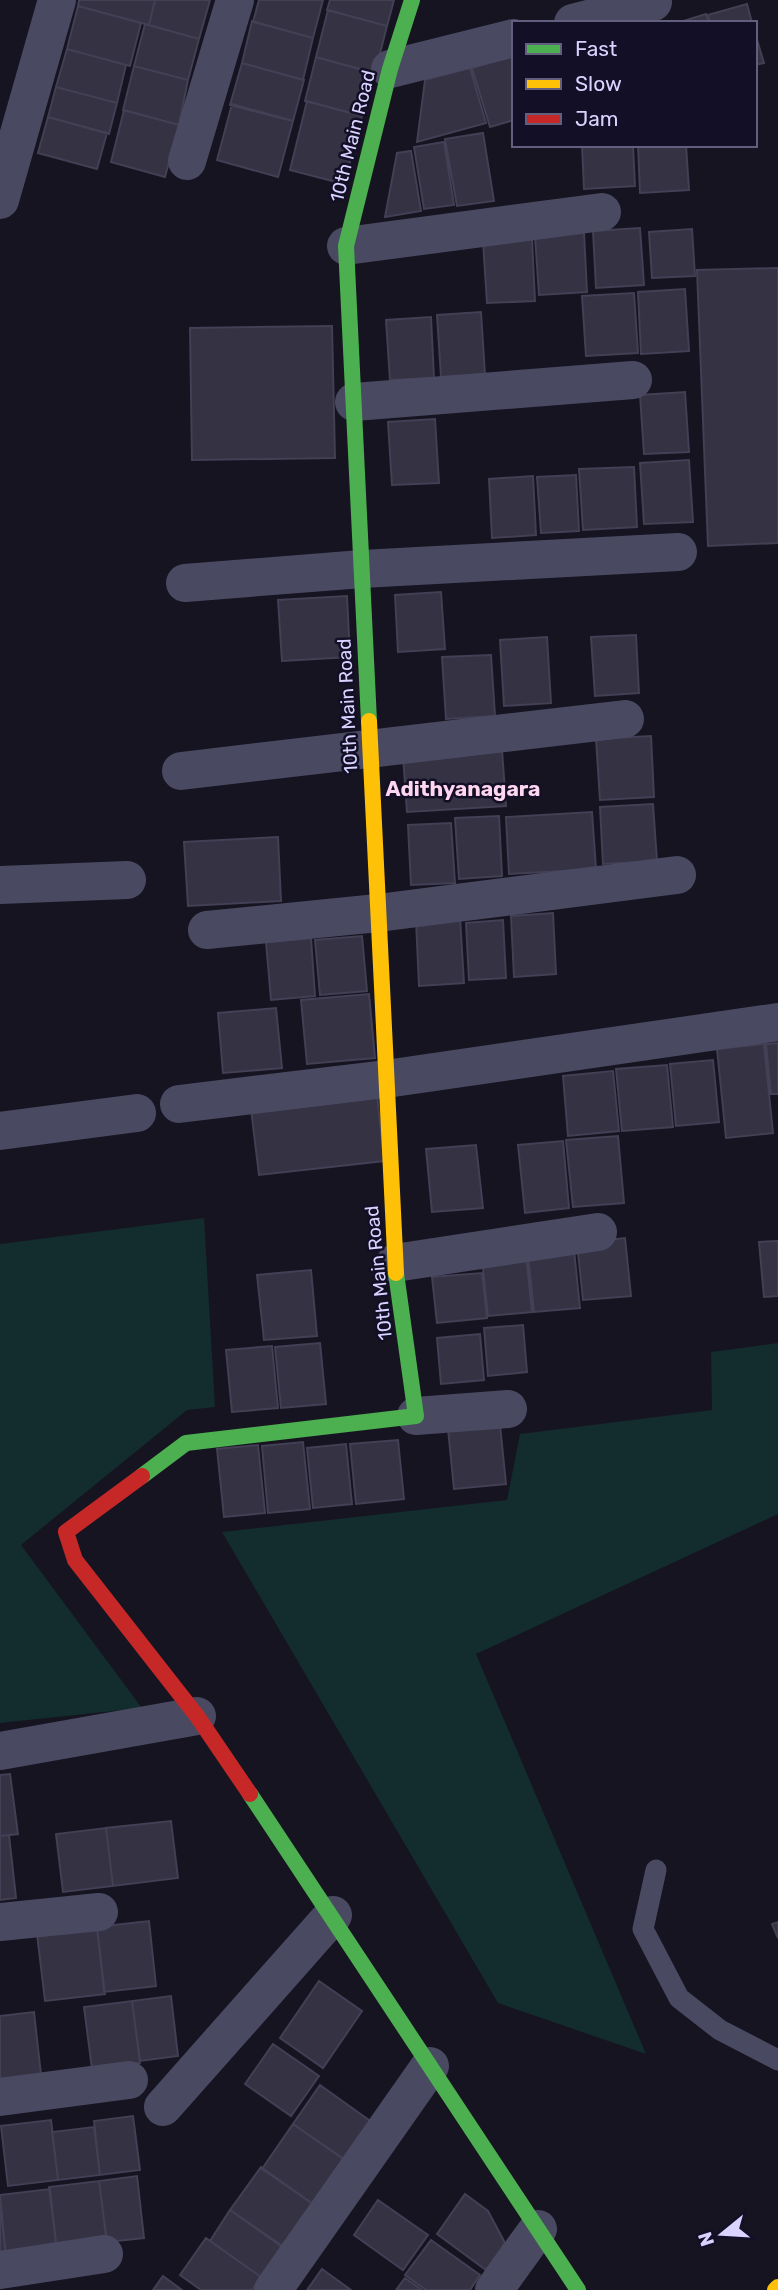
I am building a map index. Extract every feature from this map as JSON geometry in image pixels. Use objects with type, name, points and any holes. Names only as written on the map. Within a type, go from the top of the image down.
[{"type":"street","points":[[0,200],[57,0]]},
{"type":"street","points":[[187,161],[235,0]]},
{"type":"street","name":"10th Main Road","points":[[412,0],[390,69],[346,246],[395,1264],[416,1416]]},
{"type":"street","points":[[581,21],[656,1]]},
{"type":"street","points":[[390,69],[512,38]]},
{"type":"street","points":[[346,246],[602,212]]},
{"type":"street","points":[[354,402],[633,380]]},
{"type":"street","points":[[185,583],[362,569],[678,552]]},
{"type":"street","points":[[181,771],[625,719]]},
{"type":"street","points":[[207,930],[379,913],[677,876]]},
{"type":"street","points":[[0,884],[127,880]]},
{"type":"street","points":[[179,1104],[386,1079],[778,1022]]},
{"type":"street","points":[[0,1131],[137,1113]]},
{"type":"street","points":[[395,1264],[598,1232]]},
{"type":"street","points":[[508,1409],[416,1416],[186,1443],[66,1532],[75,1560],[197,1716],[333,1915],[578,2290]]},
{"type":"street","points":[[0,1751],[197,1716]]},
{"type":"street","points":[[0,1922],[99,1912]]},
{"type":"street","points":[[163,2108],[333,1915]]},
{"type":"street","points":[[274,2290],[430,2066]]},
{"type":"street","points":[[0,2097],[129,2080]]},
{"type":"street","points":[[494,2290],[538,2229]]},
{"type":"street","points":[[0,2270],[104,2254]]},
{"type":"lane","points":[[656,1870],[643,1929],[679,1998],[720,2030],[778,2060]]},
{"type":"green space","points":[[204,1218],[215,1407],[187,1410],[21,1545],[142,1708],[0,1723],[0,1244]]},
{"type":"green space","points":[[778,1343],[778,1514],[476,1654],[646,2054],[498,2003],[222,1532],[507,1500],[520,1434],[712,1410],[711,1352]]},
{"type":"building","points":[[79,0],[155,0],[149,25],[78,6]]},
{"type":"building","points":[[155,0],[210,0],[199,39],[149,25]]},
{"type":"building","points":[[259,0],[323,0],[313,38],[253,22]]},
{"type":"building","points":[[330,0],[394,0],[387,26],[327,10]]},
{"type":"building","points":[[747,4],[751,21],[710,21],[708,15]]},
{"type":"building","points":[[78,6],[141,23],[130,66],[67,49]]},
{"type":"building","points":[[328,10],[387,26],[375,73],[316,57]]},
{"type":"building","points":[[706,14],[708,21],[683,21]]},
{"type":"building","points":[[252,21],[313,38],[303,80],[242,63]]},
{"type":"building","points":[[145,24],[199,39],[188,80],[134,66]]},
{"type":"building","points":[[757,40],[764,63],[757,65]]},
{"type":"building","points":[[67,49],[126,65],[117,103],[56,87]]},
{"type":"building","points":[[316,57],[373,73],[362,116],[305,101]]},
{"type":"building","points":[[512,57],[512,121],[490,127],[472,68]]},
{"type":"building","points":[[242,63],[304,80],[293,121],[230,105]]},
{"type":"building","points":[[134,66],[188,80],[179,125],[123,110]]},
{"type":"building","points":[[470,68],[486,123],[417,142],[425,80]]},
{"type":"building","points":[[56,87],[117,103],[109,134],[48,117]]},
{"type":"building","points":[[307,101],[362,116],[344,184],[290,170]]},
{"type":"building","points":[[232,104],[293,121],[278,177],[217,160]]},
{"type":"building","points":[[124,110],[179,125],[165,177],[111,162]]},
{"type":"building","points":[[48,117],[107,133],[97,169],[38,153]]},
{"type":"building","points":[[483,133],[494,201],[457,206],[445,139]]},
{"type":"building","points":[[444,142],[454,205],[424,209],[414,147]]},
{"type":"building","points":[[582,147],[633,147],[635,186],[584,189]]},
{"type":"building","points":[[638,147],[686,147],[689,190],[640,193]]},
{"type":"building","points":[[411,151],[421,211],[385,217],[397,153]]},
{"type":"building","points":[[640,228],[644,285],[596,288],[593,231]]},
{"type":"building","points":[[692,229],[695,276],[652,278],[649,232]]},
{"type":"building","points":[[584,233],[587,292],[539,295],[535,236]]},
{"type":"building","points":[[532,239],[535,301],[487,303],[483,241]]},
{"type":"building","points":[[778,268],[778,543],[708,546],[697,270]]},
{"type":"building","points":[[685,289],[689,351],[641,354],[638,292]]},
{"type":"building","points":[[634,293],[638,353],[586,356],[582,296]]},
{"type":"building","points":[[481,312],[485,375],[441,377],[437,315]]},
{"type":"building","points":[[431,317],[434,378],[390,380],[386,320]]},
{"type":"building","points":[[332,326],[335,458],[192,460],[190,328]]},
{"type":"building","points":[[685,392],[689,452],[644,454],[640,395]]},
{"type":"building","points":[[435,419],[439,483],[392,485],[388,422]]},
{"type":"building","points":[[689,460],[693,522],[644,524],[640,463]]},
{"type":"building","points":[[634,467],[637,527],[583,530],[579,469]]},
{"type":"building","points":[[576,475],[579,531],[541,533],[537,477]]},
{"type":"building","points":[[533,476],[536,535],[492,538],[489,479]]},
{"type":"building","points":[[441,592],[445,649],[398,652],[395,595]]},
{"type":"building","points":[[347,596],[350,657],[282,661],[278,600]]},
{"type":"building","points":[[636,635],[639,693],[595,696],[591,637]]},
{"type":"building","points":[[547,637],[551,703],[504,706],[500,640]]},
{"type":"building","points":[[491,655],[495,716],[446,719],[442,657]]},
{"type":"building","points":[[651,736],[654,797],[600,800],[596,739]]},
{"type":"building","points":[[502,750],[506,806],[407,812],[403,755]]},
{"type":"building","points":[[653,804],[657,861],[603,864],[600,807]]},
{"type":"building","points":[[592,812],[596,869],[509,874],[506,817]]},
{"type":"building","points":[[499,816],[502,876],[459,879],[455,818]]},
{"type":"building","points":[[451,823],[455,883],[411,885],[408,825]]},
{"type":"building","points":[[278,837],[281,901],[188,906],[184,842]]},
{"type":"building","points":[[553,913],[556,974],[514,977],[511,916]]},
{"type":"building","points":[[460,917],[464,983],[419,986],[416,920]]},
{"type":"building","points":[[503,920],[506,978],[469,980],[466,923]]},
{"type":"building","points":[[362,936],[367,991],[320,995],[315,940]]},
{"type":"building","points":[[311,938],[315,996],[271,1000],[266,942]]},
{"type":"building","points":[[369,994],[375,1058],[307,1064],[301,1000]]},
{"type":"building","points":[[276,1008],[282,1068],[223,1073],[218,1013]]},
{"type":"building","points":[[778,1043],[778,1094],[771,1094],[766,1044]]},
{"type":"building","points":[[764,1044],[773,1133],[726,1138],[717,1049]]},
{"type":"building","points":[[713,1060],[719,1122],[676,1126],[670,1064]]},
{"type":"building","points":[[667,1065],[673,1127],[622,1131],[616,1069]]},
{"type":"building","points":[[613,1071],[619,1131],[568,1136],[563,1076]]},
{"type":"building","points":[[377,1095],[384,1161],[259,1175],[251,1109]]},
{"type":"building","points":[[618,1136],[624,1203],[573,1207],[566,1140]]},
{"type":"building","points":[[563,1141],[569,1208],[525,1213],[518,1145]]},
{"type":"building","points":[[476,1145],[483,1208],[432,1212],[426,1149]]},
{"type":"building","points":[[625,1238],[631,1296],[583,1300],[577,1243]]},
{"type":"building","points":[[778,1241],[778,1296],[764,1297],[759,1242]]},
{"type":"building","points":[[574,1250],[580,1308],[534,1312],[528,1255]]},
{"type":"building","points":[[526,1255],[532,1312],[488,1316],[482,1259]]},
{"type":"building","points":[[311,1270],[317,1336],[264,1340],[257,1275]]},
{"type":"building","points":[[482,1273],[487,1318],[437,1323],[432,1277]]},
{"type":"building","points":[[523,1325],[527,1372],[488,1376],[484,1328]]},
{"type":"building","points":[[480,1334],[484,1380],[441,1384],[437,1338]]},
{"type":"building","points":[[320,1343],[326,1404],[281,1408],[275,1347]]},
{"type":"building","points":[[272,1346],[278,1408],[232,1412],[226,1350]]},
{"type":"building","points":[[500,1425],[506,1484],[454,1489],[448,1429]]},
{"type":"building","points":[[398,1440],[404,1499],[356,1504],[350,1444]]},
{"type":"building","points":[[303,1442],[310,1509],[268,1513],[262,1446]]},
{"type":"building","points":[[346,1444],[352,1504],[313,1508],[307,1448]]},
{"type":"building","points":[[258,1445],[265,1513],[224,1517],[217,1449]]},
{"type":"building","points":[[10,1774],[18,1834],[0,1836],[0,1775]]},
{"type":"building","points":[[171,1821],[178,1878],[113,1886],[106,1828]]},
{"type":"building","points":[[106,1828],[113,1886],[63,1892],[56,1834]]},
{"type":"building","points":[[9,1835],[16,1898],[0,1900],[0,1836]]},
{"type":"building","points":[[149,1921],[156,1986],[104,1992],[97,1927]]},
{"type":"building","points":[[778,1922],[778,1938],[772,1924]]},
{"type":"building","points":[[97,1927],[105,1994],[45,2001],[37,1934]]},
{"type":"building","points":[[319,1981],[362,2011],[323,2068],[280,2038]]},
{"type":"building","points":[[171,1996],[178,2056],[140,2061],[132,2001]]},
{"type":"building","points":[[132,2001],[140,2063],[92,2069],[84,2007]]},
{"type":"building","points":[[34,2012],[41,2075],[0,2080],[0,2016]]},
{"type":"building","points":[[273,2044],[319,2076],[291,2116],[245,2084]]},
{"type":"building","points":[[320,2085],[373,2123],[346,2161],[293,2124]]},
{"type":"building","points":[[133,2116],[140,2170],[100,2175],[94,2121]]},
{"type":"building","points":[[51,2120],[58,2180],[8,2186],[1,2126]]},
{"type":"building","points":[[293,2124],[344,2159],[313,2204],[262,2169]]},
{"type":"building","points":[[94,2127],[100,2175],[58,2180],[52,2132]]},
{"type":"building","points":[[261,2167],[313,2204],[284,2247],[230,2210]]},
{"type":"building","points":[[137,2176],[144,2238],[107,2242],[99,2181]]},
{"type":"building","points":[[99,2181],[107,2245],[57,2251],[49,2187]]},
{"type":"building","points":[[50,2189],[57,2251],[6,2257],[0,2195]]},
{"type":"building","points":[[465,2194],[488,2211],[505,2243],[486,2270],[437,2234]]},
{"type":"building","points":[[378,2200],[428,2235],[403,2270],[354,2235]]},
{"type":"building","points":[[0,2202],[6,2257],[0,2258]]},
{"type":"building","points":[[230,2210],[282,2247],[261,2277],[210,2241]]},
{"type":"building","points":[[206,2238],[261,2277],[252,2290],[201,2290],[180,2275]]},
{"type":"building","points":[[431,2240],[480,2275],[470,2290],[426,2290],[405,2275]]},
{"type":"building","points":[[322,2269],[351,2290],[307,2290]]},
{"type":"building","points":[[163,2276],[182,2290],[153,2290]]},
{"type":"building","points":[[405,2278],[422,2290],[396,2290]]},
{"type":"traffic: fast","points":[[369,721],[346,246],[390,69],[412,0]]},
{"type":"traffic: fast","points":[[142,1476],[186,1443],[416,1416],[396,1273]]},
{"type":"traffic: fast","points":[[250,1794],[578,2290]]},
{"type":"traffic: slow","points":[[369,721],[396,1273]]},
{"type":"traffic: slow","points":[[775,2290],[778,2287]]},
{"type":"traffic: jam","points":[[142,1476],[66,1532],[75,1560],[197,1716],[250,1794]]},
{"type":"district","name":"Adithyanagara","points":[[463,789]]}]
